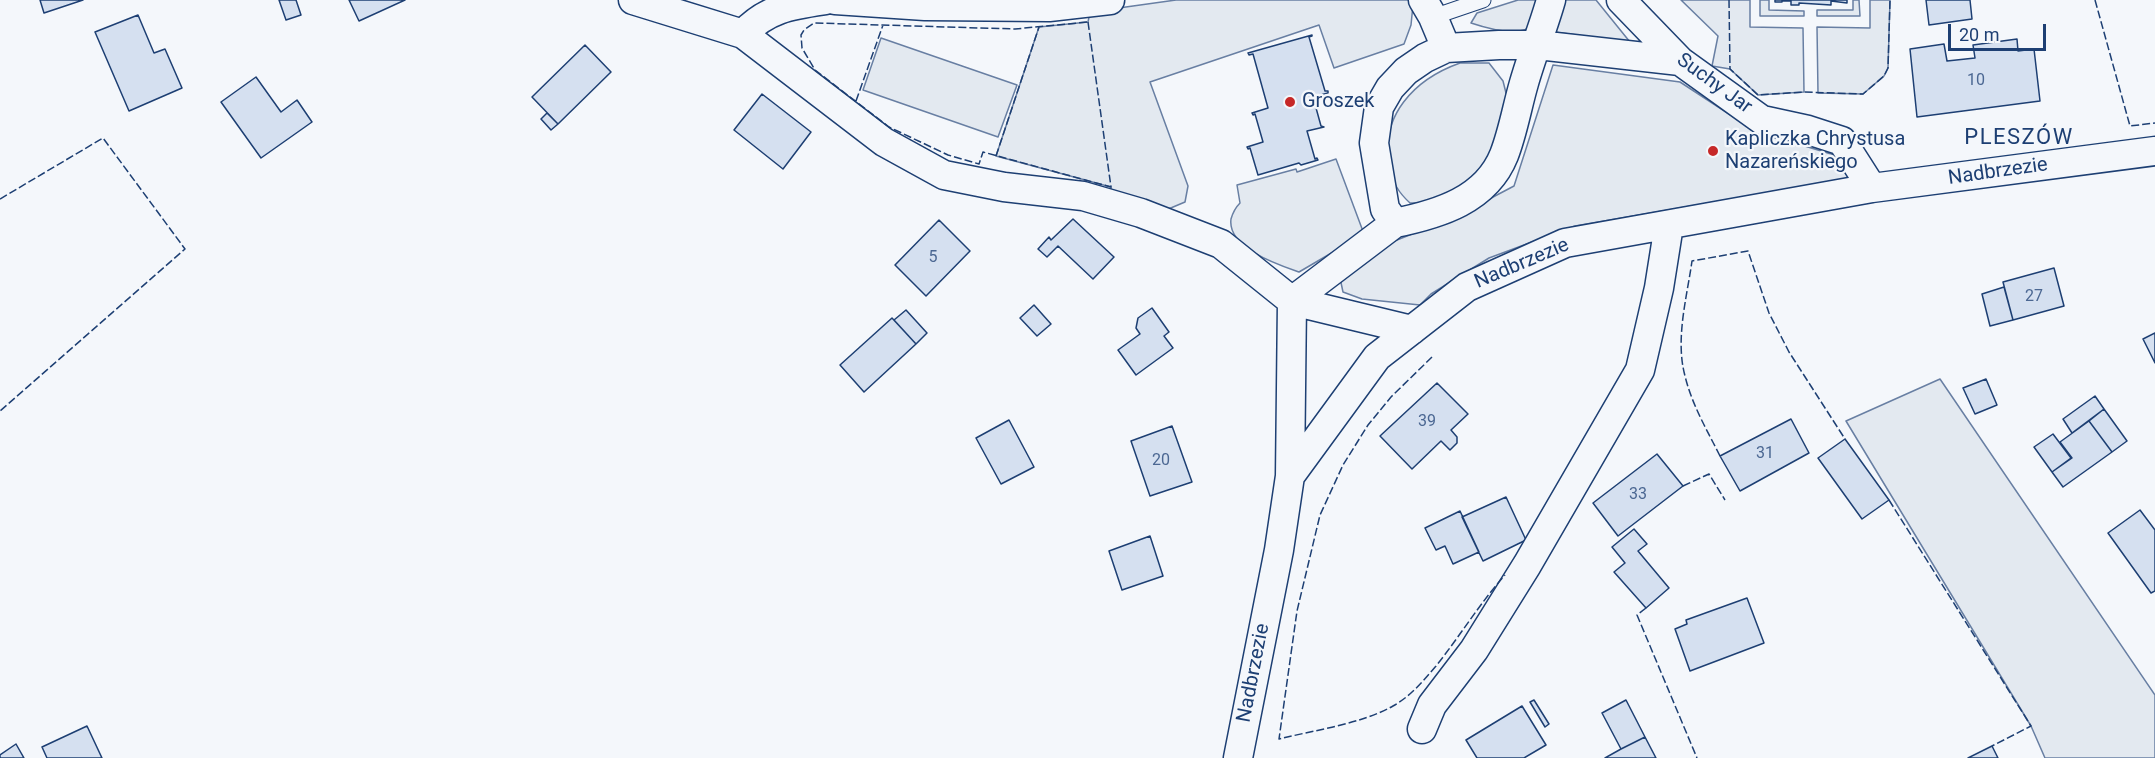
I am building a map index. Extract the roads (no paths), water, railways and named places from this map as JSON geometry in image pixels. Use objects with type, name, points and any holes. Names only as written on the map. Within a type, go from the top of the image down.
[{"type":"street","points":[[633,0],[743,34],[884,142],[944,175],[1004,187],[1083,196],[1141,213],[1221,244],[1292,301],[1412,330]]},
{"type":"street","points":[[743,34],[755,21],[771,12],[826,0]]},
{"type":"street","points":[[835,0],[925,6],[1049,8],[1110,0]]},
{"type":"street","points":[[1292,301],[1395,223],[1430,216],[1464,201],[1495,172],[1504,156],[1524,81],[1538,45],[1551,0]]},
{"type":"street","name":"Suchy Jar","points":[[1621,0],[1680,61],[1762,120],[1808,130],[1842,141],[1872,188]]},
{"type":"street","points":[[1428,9],[1446,48]]},
{"type":"street","points":[[1395,223],[1385,209],[1374,143],[1379,107],[1390,88],[1406,71],[1425,58],[1446,48],[1538,45],[1680,61]]},
{"type":"street","name":"Nadbrzezie","points":[[1238,758],[1279,550],[1290,476],[1377,357],[1467,287],[1565,243],[1872,188],[2155,151]]},
{"type":"street","points":[[1422,729],[1432,705],[1474,650],[1527,565],[1640,370],[1659,288],[1669,225]]},
{"type":"street","points":[[1290,476],[1292,301]]},
{"type":"lane","points":[[1428,9],[1483,0]]},
{"type":"place","name":"Groszek","points":[[1290,102]]},
{"type":"place","name":"Kapliczka Chrystusa Nazareńskiego","points":[[1713,151]]},
{"type":"district","name":"PLESZÓW","points":[[2019,138]]}]
